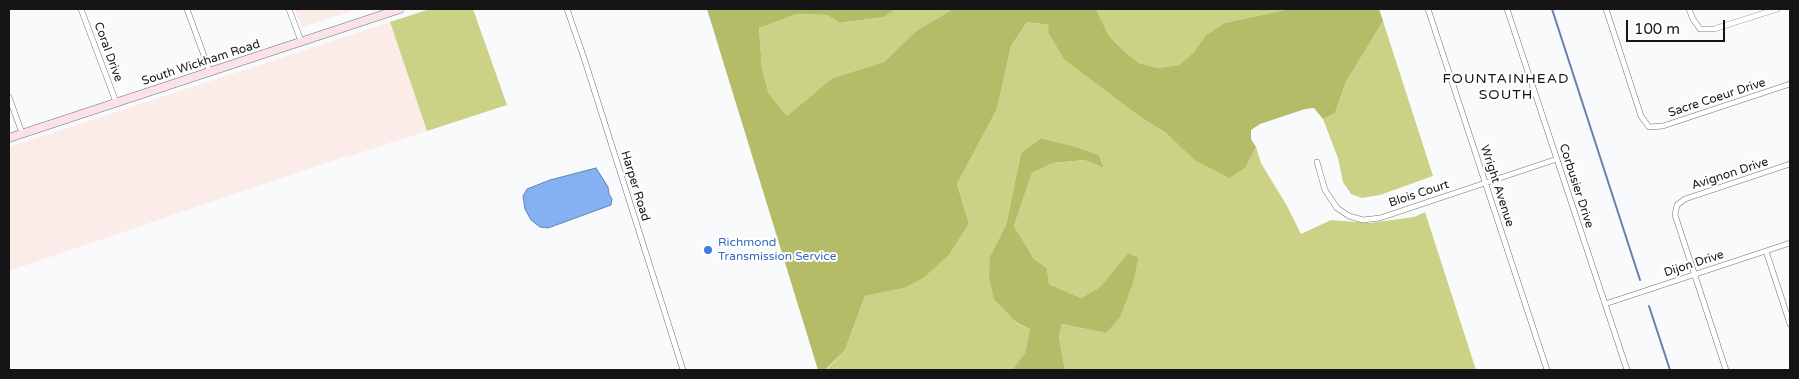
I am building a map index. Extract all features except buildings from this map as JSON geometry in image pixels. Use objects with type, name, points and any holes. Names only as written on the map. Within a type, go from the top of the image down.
[{"type":"main road","name":"South Wickham Road","points":[[9,138],[400,9]]},
{"type":"street","name":"Coral Drive","points":[[81,9],[116,102]]},
{"type":"street","points":[[187,9],[210,72]]},
{"type":"street","points":[[289,9],[301,41]]},
{"type":"street","name":"Harper Road","points":[[567,9],[683,370]]},
{"type":"street","name":"Wright Avenue","points":[[1428,9],[1547,370]]},
{"type":"street","name":"Corbusier Drive","points":[[1507,9],[1627,370]]},
{"type":"street","name":"Sacre Coeur Drive","points":[[1606,9],[1641,116],[1649,127],[1663,126],[1790,84]]},
{"type":"street","points":[[1689,9],[1700,29],[1714,29],[1774,9]]},
{"type":"street","points":[[9,97],[22,133]]},
{"type":"street","name":"Blois Court","points":[[1317,162],[1325,190],[1337,208],[1350,216],[1362,220],[1380,218],[1557,159]]},
{"type":"street","name":"Avignon Drive","points":[[1694,275],[1675,215],[1677,205],[1685,199],[1790,164]]},
{"type":"street","name":"Dijon Drive","points":[[1605,304],[1790,243]]},
{"type":"street","points":[[1766,251],[1790,324]]},
{"type":"street","points":[[1694,275],[1726,370]]},
{"type":"shaded area","points":[[295,9],[359,9],[302,27]]},
{"type":"shaded area","points":[[390,22],[427,131],[343,157],[9,271],[9,147]]},
{"type":"green space","points":[[430,9],[473,9],[507,105],[427,131],[390,22]]},
{"type":"green space","points":[[707,9],[896,9],[884,17],[840,23],[827,15],[797,14],[759,28],[762,69],[769,94],[787,116],[832,78],[884,62],[916,31],[953,9],[1096,9],[1109,36],[1125,52],[1139,63],[1158,68],[1179,65],[1194,52],[1205,36],[1224,23],[1290,9],[1379,9],[1383,21],[1346,82],[1335,113],[1323,119],[1314,108],[1305,109],[1260,124],[1251,130],[1251,139],[1256,147],[1246,167],[1229,178],[1193,159],[1166,133],[1142,118],[1064,59],[1048,32],[1049,25],[1027,22],[1011,46],[997,109],[957,184],[969,224],[949,255],[923,278],[904,288],[865,296],[845,350],[825,370],[818,370]]},
{"type":"green space","points":[[896,9],[953,9],[916,31],[884,62],[832,78],[787,116],[769,94],[762,69],[759,28],[797,14],[827,15],[841,23],[884,17]]},
{"type":"green space","points":[[1096,9],[1290,9],[1224,23],[1205,36],[1194,52],[1179,65],[1158,68],[1139,63],[1125,52],[1109,36]]},
{"type":"green space","points":[[1383,21],[1433,176],[1380,195],[1362,198],[1351,194],[1343,182],[1338,158],[1323,119],[1335,113],[1346,82]]},
{"type":"green space","points":[[1027,22],[1049,25],[1122,101],[1142,118],[1166,133],[1193,159],[1246,167],[1256,147],[1261,163],[1287,206],[1301,234],[1331,220],[1370,223],[1414,217],[1425,212],[1476,370],[1065,370],[1059,337],[1062,324],[1106,333],[1128,253],[1100,287],[1081,298],[1049,284],[1047,268],[1034,259],[1014,226],[1032,173],[1053,163],[1086,160],[1104,168],[1099,155],[1041,138],[1021,153],[1006,225],[990,256],[1016,323],[1030,329],[1025,353],[1012,370],[826,370],[845,350],[865,296],[904,288],[949,255],[969,224],[957,184],[997,109],[1011,46]]},
{"type":"green space","points":[[1041,138],[1099,155],[1104,168],[1085,160],[1053,163],[1032,173],[1014,226],[1034,259],[1047,268],[1049,284],[1081,298],[1100,287],[1128,253],[1138,258],[1134,280],[1120,317],[1106,333],[1062,324],[1059,337],[1065,370],[1012,370],[1025,353],[1030,329],[1017,323],[994,299],[989,277],[990,256],[1006,225],[1021,153]]},
{"type":"water","points":[[596,168],[608,187],[612,199],[611,205],[548,228],[540,227],[531,220],[525,209],[523,196],[527,189],[550,180]]},
{"type":"waterway","points":[[1552,9],[1640,280]]},
{"type":"waterway","points":[[1649,306],[1670,370]]},
{"type":"place","name":"Richmond Transmission Service","points":[[708,250]]},
{"type":"district","name":"FOUNTAINHEAD SOUTH","points":[[1506,88]]}]
